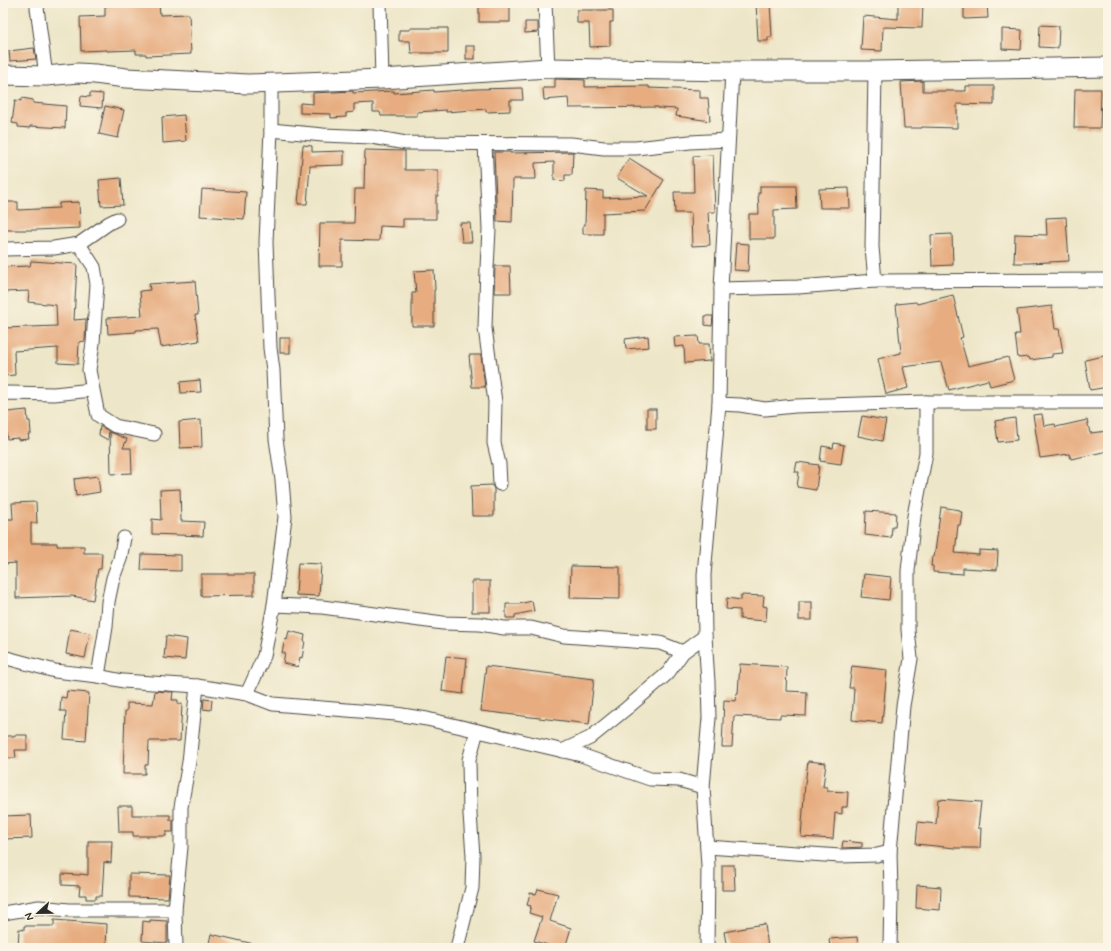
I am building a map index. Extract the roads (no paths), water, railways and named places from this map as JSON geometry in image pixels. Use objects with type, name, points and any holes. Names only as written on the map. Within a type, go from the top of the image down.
[{"type":"street","points":[[39,3],[37,8],[46,76]]},
{"type":"street","points":[[380,3],[382,79]]},
{"type":"street","points":[[545,3],[548,68]]},
{"type":"street","points":[[3,75],[46,76],[78,73],[134,78],[248,84],[382,79],[548,68],[732,71],[875,71],[1108,67]]},
{"type":"street","points":[[707,948],[708,866],[703,787],[709,718],[704,575],[718,404],[721,289],[732,71]]},
{"type":"street","points":[[875,71],[872,247],[875,281]]},
{"type":"street","points":[[247,694],[264,656],[274,605],[285,517],[282,480],[276,439],[274,370],[270,348],[266,242],[271,130],[271,83]]},
{"type":"street","points":[[271,130],[322,135],[372,137],[406,143],[571,144],[604,148],[636,148],[690,142],[728,140]]},
{"type":"street","points":[[485,144],[489,229],[486,268],[485,328],[495,402],[494,443],[499,464],[500,484]]},
{"type":"street","points":[[3,249],[54,248],[79,244],[117,218]]},
{"type":"street","points":[[79,244],[94,267],[97,284],[93,343],[89,370],[98,415],[115,426],[154,434]]},
{"type":"street","points":[[721,289],[798,287],[875,281],[1108,280]]},
{"type":"street","points":[[3,394],[54,394],[92,390]]},
{"type":"street","points":[[718,404],[740,405],[765,409],[795,406],[926,402],[1108,402]]},
{"type":"street","points":[[890,948],[890,852],[903,706],[911,659],[908,630],[908,571],[914,516],[926,453],[926,402]]},
{"type":"street","points":[[98,676],[113,578],[120,559],[124,538]]},
{"type":"street","points":[[274,605],[322,607],[443,623],[480,624],[504,628],[531,628],[564,636],[660,643],[684,652]]},
{"type":"street","points":[[562,751],[590,738],[668,673],[684,652],[705,636]]},
{"type":"street","points":[[3,657],[55,670],[123,680],[197,686],[247,694],[273,704],[396,714],[427,719],[581,755],[650,779],[679,780],[703,787]]},
{"type":"street","points":[[176,948],[176,910],[181,847],[181,807],[189,762],[197,686]]},
{"type":"street","points":[[457,948],[472,888],[473,856],[470,814],[470,760],[477,731]]},
{"type":"street","points":[[706,847],[840,856],[877,856],[890,852]]},
{"type":"street","points":[[3,913],[39,908],[69,910],[176,910]]}]
